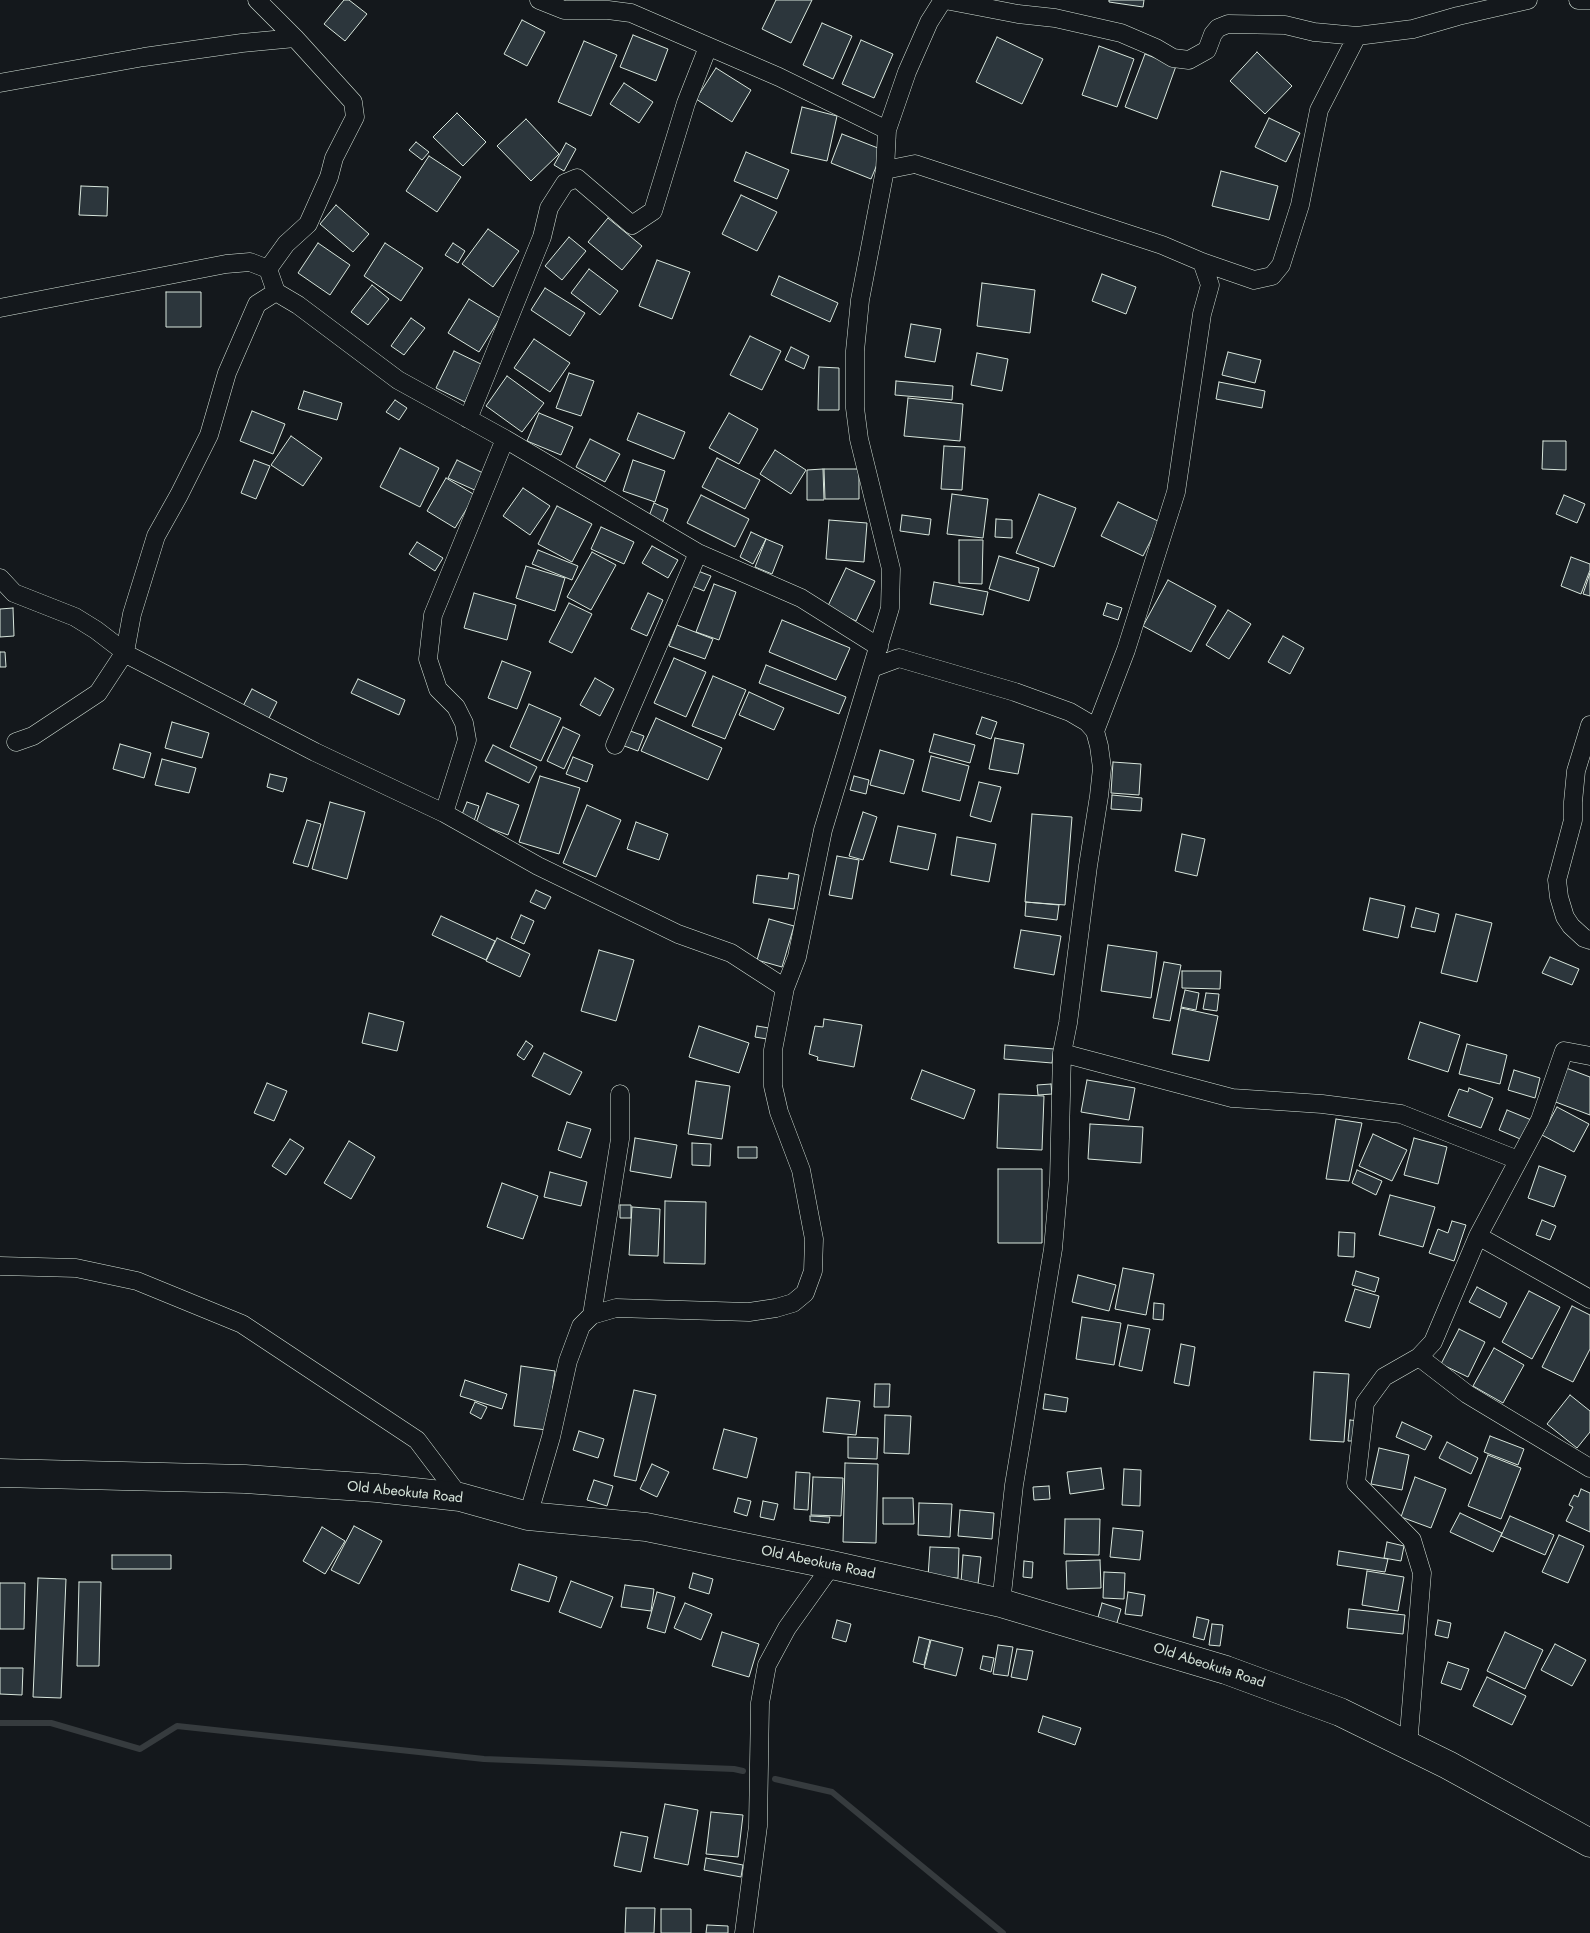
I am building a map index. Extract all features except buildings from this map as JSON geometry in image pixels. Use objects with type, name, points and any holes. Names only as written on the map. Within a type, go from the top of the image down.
[{"type":"highway","name":"Old Abeokuta Road","points":[[0,1473],[245,1479],[377,1488],[460,1497],[528,1516],[646,1527],[832,1565],[1001,1603],[1226,1670],[1340,1712],[1448,1765],[1590,1843]]},
{"type":"street","points":[[257,0],[295,38],[353,102],[355,117],[334,158],[329,177],[308,224],[286,244],[268,268]]},
{"type":"street","points":[[539,0],[564,10],[608,10],[636,7],[708,47],[779,77],[887,130]]},
{"type":"street","points":[[528,1516],[551,1437],[568,1361],[581,1326],[592,1315],[616,1308],[749,1312],[776,1308],[793,1303],[805,1293],[813,1271],[814,1239],[801,1170],[779,1112],[773,1086],[773,1050],[785,988],[797,956],[823,830],[890,608],[890,569],[859,439],[855,408],[855,351],[860,300],[885,170],[887,130],[911,64],[930,22],[944,0],[1018,14],[1055,18],[1121,33],[1156,48],[1173,58],[1190,60],[1207,50],[1218,28],[1228,24],[1285,25],[1314,32],[1357,36],[1413,30],[1458,16],[1528,0]]},
{"type":"street","points":[[1578,0],[1590,0]]},
{"type":"street","points":[[885,170],[915,164],[1162,245],[1202,262],[1254,280],[1272,276],[1281,264],[1300,205],[1319,110],[1357,36]]},
{"type":"street","points":[[0,83],[154,56],[242,43],[295,38]]},
{"type":"street","points":[[468,419],[542,238],[549,208],[565,183],[577,178],[632,225],[653,211],[686,104],[708,47]]},
{"type":"street","points":[[0,308],[226,264],[250,262],[268,268]]},
{"type":"street","points":[[1095,731],[1126,650],[1176,492],[1202,314],[1210,285],[1202,262]]},
{"type":"street","points":[[268,268],[276,292],[298,305],[398,380],[505,439],[698,553],[801,598],[879,647]]},
{"type":"street","points":[[1210,285],[1231,272]]},
{"type":"street","points":[[16,742],[33,736],[98,693],[125,652],[132,614],[156,536],[209,435],[227,372],[257,304],[276,292]]},
{"type":"street","points":[[444,813],[467,740],[464,723],[456,707],[438,689],[428,659],[434,615],[505,439]]},
{"type":"street","points":[[615,745],[698,553]]},
{"type":"street","points":[[0,578],[14,593],[74,617],[96,630],[125,652],[316,752],[444,813],[538,866],[603,899],[678,934],[731,953],[785,988]]},
{"type":"street","points":[[872,668],[900,658],[1015,692],[1070,712],[1087,722],[1095,731],[1100,746],[1102,768],[1100,787],[1068,1023],[1062,1053],[1059,1180],[1053,1249],[1014,1485],[1001,1603]]},
{"type":"street","points":[[1590,725],[1576,771],[1573,820],[1557,880],[1559,897],[1565,917],[1577,932],[1590,940]]},
{"type":"street","points":[[1408,1746],[1422,1573],[1412,1540],[1356,1483],[1366,1403],[1384,1377],[1420,1357],[1433,1342],[1478,1236],[1540,1120],[1564,1051],[1590,1056]]},
{"type":"street","points":[[1062,1053],[1232,1098],[1322,1104],[1401,1114],[1518,1160]]},
{"type":"street","points":[[592,1315],[620,1139],[620,1094]]},
{"type":"street","points":[[1478,1236],[1590,1299]]},
{"type":"street","points":[[0,1266],[76,1268],[138,1281],[242,1324],[417,1440],[460,1497]]},
{"type":"street","points":[[1420,1357],[1467,1394],[1590,1468]]},
{"type":"street","points":[[744,1933],[758,1826],[760,1703],[767,1665],[787,1628],[832,1565]]},
{"type":"waterway","points":[[0,1723],[51,1723],[140,1749],[177,1726],[484,1759],[734,1769],[743,1771]]},
{"type":"waterway","points":[[775,1779],[832,1792],[1003,1933]]}]
